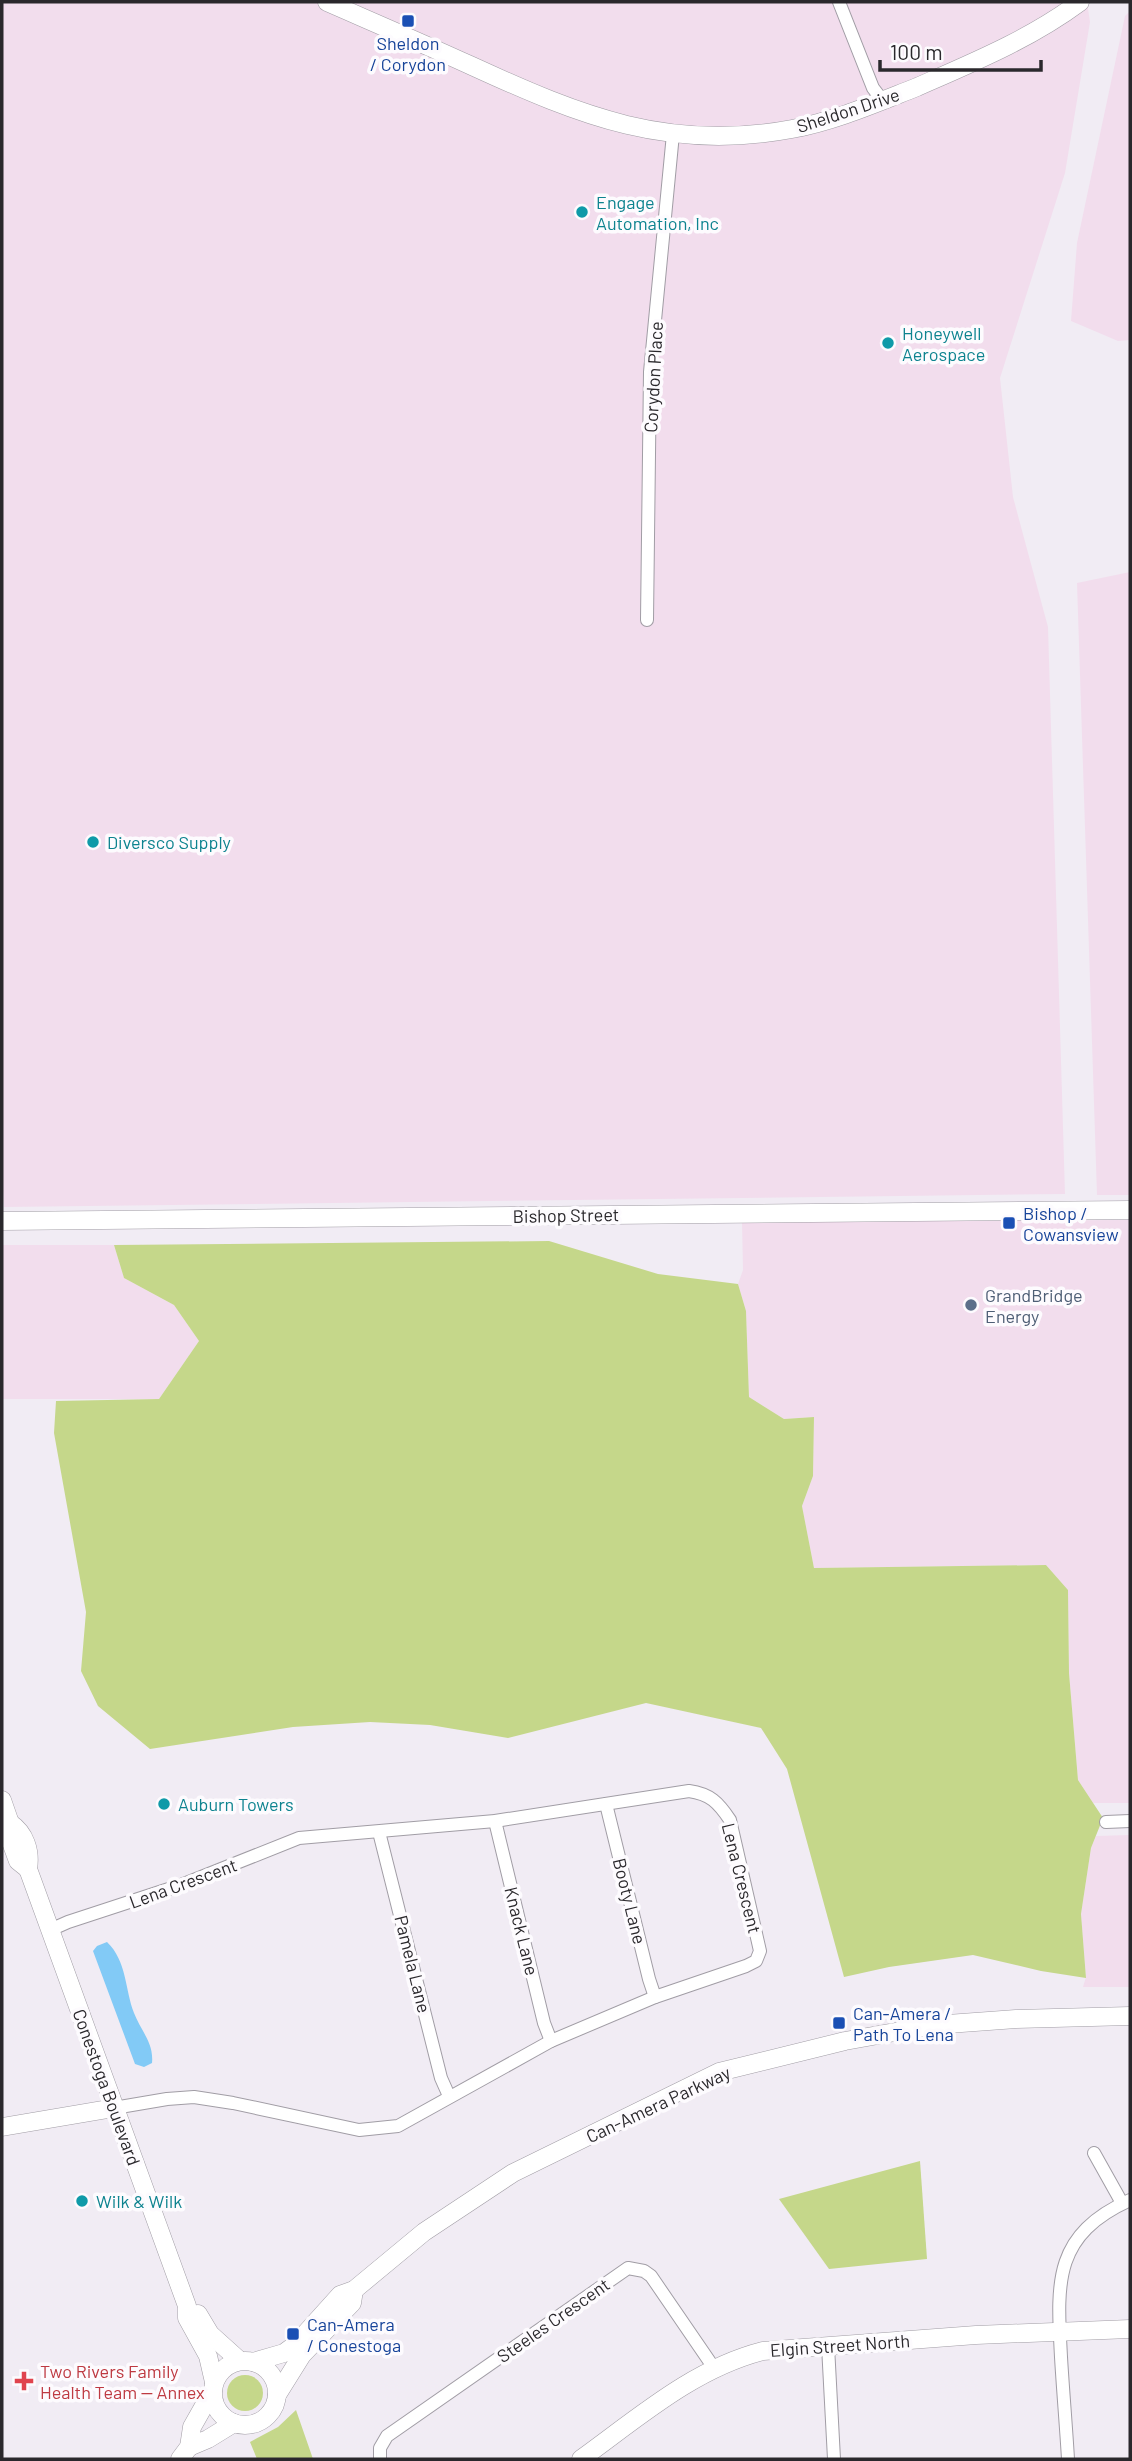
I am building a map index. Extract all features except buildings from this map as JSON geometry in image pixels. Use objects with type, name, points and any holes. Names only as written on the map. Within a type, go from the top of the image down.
[{"type":"main road","name":"Sheldon Drive","points":[[327,2],[561,106],[620,125],[673,134],[730,136],[820,123],[883,101],[1002,51],[1080,2]]},
{"type":"main road","name":"Bishop Street","points":[[2,1221],[1130,1210]]},
{"type":"main road","name":"Conestoga Boulevard","points":[[2,1800],[10,1823],[8,1834],[18,1861],[28,1868],[187,2306],[187,2318],[208,2356],[214,2386]]},
{"type":"main road","name":"Can-Amera Parkway","points":[[246,2362],[277,2356],[295,2345],[340,2295],[354,2290],[424,2232],[513,2173],[719,2072],[845,2041],[934,2025],[1016,2019],[1130,2016]]},
{"type":"main road","points":[[2,2127],[114,2108]]},
{"type":"main road","name":"Can-Amera Parkway","points":[[277,2395],[302,2355],[352,2303],[354,2290]]},
{"type":"main road","name":"Conestoga Boulevard","points":[[187,2306],[197,2312],[210,2334],[246,2362]]},
{"type":"main road","name":"Elgin Street North","points":[[581,2459],[696,2377],[763,2351],[976,2336],[1130,2329]]},
{"type":"main road","points":[[185,2453],[192,2427],[221,2372],[230,2365],[246,2362],[271,2375],[277,2395],[273,2409],[264,2418],[247,2425],[234,2423],[220,2414],[213,2399],[214,2386]]},
{"type":"main road","points":[[185,2453],[234,2423]]},
{"type":"street","points":[[839,2],[873,88],[883,101]]},
{"type":"street","name":"Corydon Place","points":[[647,620],[650,372],[673,134]]},
{"type":"street","name":"Lena Crescent","points":[[50,1930],[181,1885],[299,1839],[495,1821],[689,1791],[718,1801],[730,1820],[760,1951],[760,1956],[746,1966],[655,1997],[551,2040],[398,2126],[359,2130],[194,2097],[114,2108]]},
{"type":"street","name":"Booty Lane","points":[[606,1804],[655,1997]]},
{"type":"street","name":"Knack Lane","points":[[495,1821],[544,2023],[551,2040]]},
{"type":"street","points":[[1107,1822],[1130,1821]]},
{"type":"street","name":"Pamela Lane","points":[[379,1832],[442,2078],[449,2096]]},
{"type":"street","points":[[1068,2459],[1059,2285],[1066,2258],[1080,2235],[1097,2219],[1126,2202],[1094,2153]]},
{"type":"street","name":"Steeles Crescent","points":[[380,2459],[380,2448],[387,2436],[628,2268],[644,2271],[652,2276],[714,2368]]},
{"type":"street","points":[[828,2346],[834,2459]]},
{"type":"shaded area","points":[[2,2],[1087,2],[1090,22],[1065,173],[1000,378],[1013,497],[1048,627],[1065,1194],[4,1207]]},
{"type":"shaded area","points":[[1130,11],[1130,340],[1118,341],[1071,321],[1077,243],[1125,16]]},
{"type":"shaded area","points":[[1130,572],[1130,1195],[1097,1195],[1077,583]]},
{"type":"shaded area","points":[[1130,1220],[1130,1803],[1093,1803],[1078,1780],[1069,1673],[1068,1590],[1046,1565],[814,1568],[802,1506],[813,1476],[814,1417],[784,1419],[749,1397],[746,1311],[738,1284],[743,1270],[742,1222]]},
{"type":"shaded area","points":[[2,1245],[114,1245],[124,1278],[174,1305],[199,1341],[159,1399],[2,1399]]},
{"type":"shaded area","points":[[1130,1835],[1130,1987],[1083,1987],[1086,1977],[1081,1914],[1091,1848],[1096,1836]]},
{"type":"green space","points":[[549,1241],[658,1274],[738,1284],[746,1311],[749,1397],[784,1419],[814,1417],[813,1476],[802,1506],[814,1568],[1046,1565],[1068,1590],[1069,1673],[1078,1780],[1103,1818],[1091,1848],[1081,1914],[1086,1978],[1041,1971],[973,1955],[889,1967],[844,1977],[787,1769],[761,1728],[646,1703],[508,1738],[430,1725],[370,1722],[293,1727],[150,1749],[98,1706],[81,1671],[86,1612],[54,1433],[56,1401],[159,1399],[199,1341],[174,1305],[124,1278],[114,1245]]},
{"type":"green space","points":[[920,2161],[927,2259],[829,2269],[779,2199]]},
{"type":"green space","points":[[245,2375],[258,2380],[263,2393],[258,2406],[245,2411],[232,2406],[227,2393],[232,2380]]},
{"type":"green space","points":[[296,2410],[313,2459],[257,2459],[250,2442],[278,2427]]},
{"type":"water","points":[[107,1942],[118,1958],[134,2013],[151,2049],[152,2063],[144,2067],[135,2064],[93,1951]]},
{"type":"place","name":"Sheldon / Corydon","points":[[408,21]]},
{"type":"place","name":"Engage Automation, Inc","points":[[582,212]]},
{"type":"place","name":"Honeywell Aerospace","points":[[888,343]]},
{"type":"place","name":"Diversco Supply","points":[[93,842]]},
{"type":"place","name":"Bishop / Cowansview","points":[[1009,1223]]},
{"type":"place","name":"GrandBridge Energy","points":[[971,1305]]},
{"type":"place","name":"Auburn Towers","points":[[164,1804]]},
{"type":"place","name":"Can-Amera / Path To Lena","points":[[839,2023]]},
{"type":"place","name":"Wilk & Wilk","points":[[82,2201]]},
{"type":"place","name":"Can-Amera / Conestoga","points":[[293,2334]]},
{"type":"place","name":"Two Rivers Family Health Team -- Annex","points":[[24,2381]]}]
